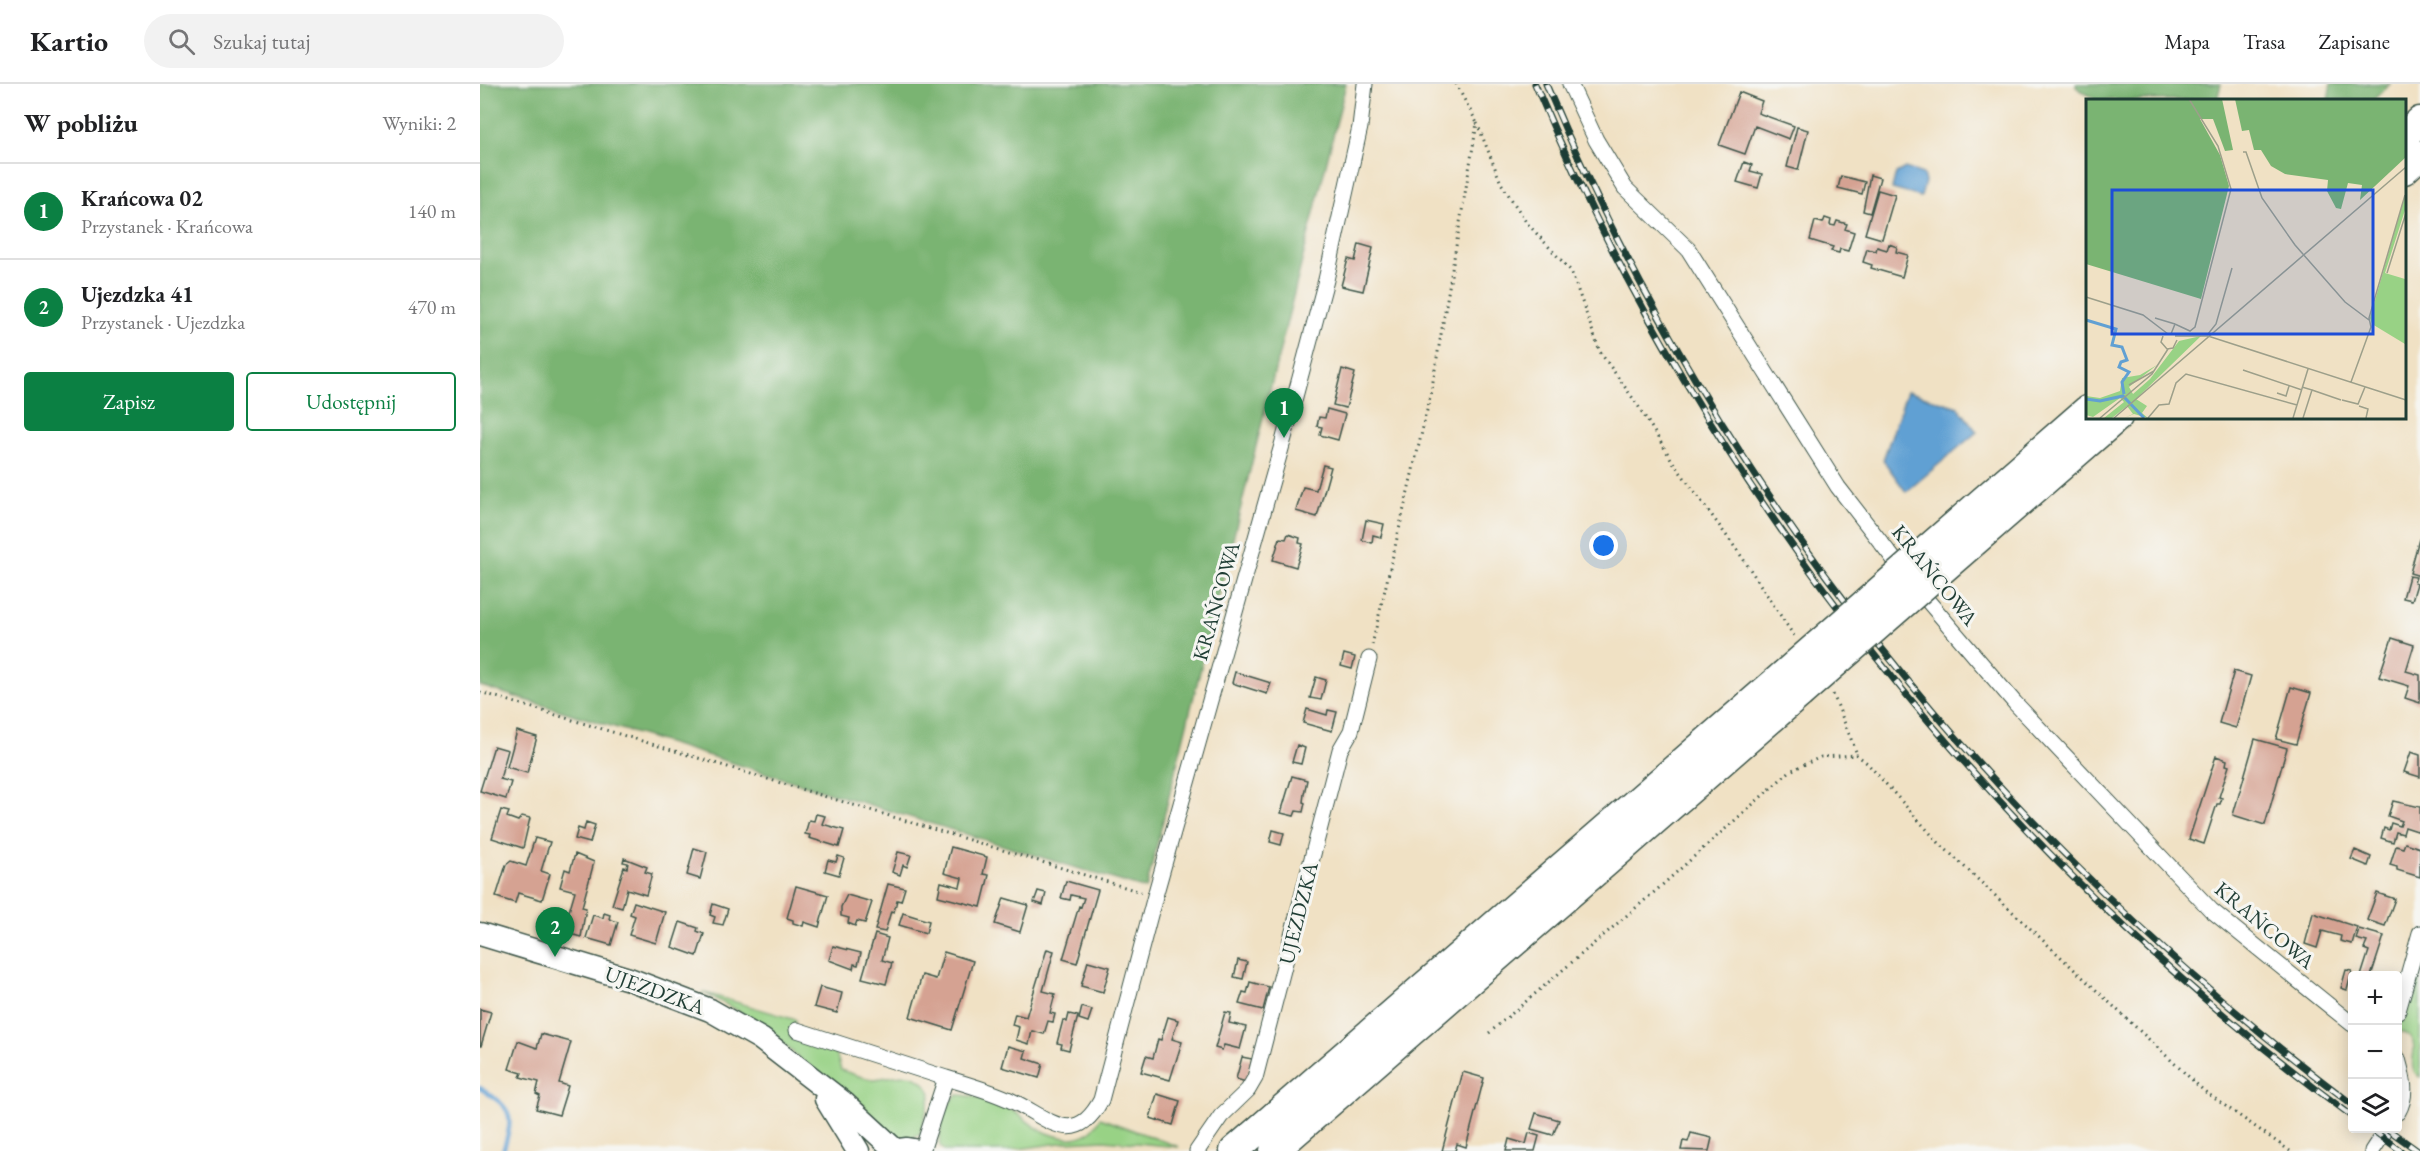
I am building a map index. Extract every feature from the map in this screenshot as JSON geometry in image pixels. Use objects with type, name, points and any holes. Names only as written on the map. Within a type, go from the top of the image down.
[{"type":"highway","points":[[2405,134],[2420,121]]},
{"type":"highway","points":[[2405,168],[2420,155]]},
{"type":"highway","points":[[1261,1145],[1925,567],[2086,411]]},
{"type":"highway","points":[[1925,567],[2117,418]]},
{"type":"main road","name":"UJEZDZKA","points":[[480,934],[638,982],[710,1010],[761,1039],[844,1104],[894,1150]]},
{"type":"main road","name":"UJEZDZKA","points":[[813,1081],[838,1115],[858,1151]]},
{"type":"main road","points":[[894,1150],[921,1151]]},
{"type":"street","name":"KRAŃCOWA","points":[[946,1078],[993,1092],[1020,1104],[1043,1120],[1060,1126],[1074,1126],[1085,1121],[1101,1100],[1155,896],[1326,280],[1360,127],[1365,84]]},
{"type":"street","name":"KRAŃCOWA","points":[[1570,84],[1596,140],[1625,188],[1688,249],[1838,487],[1910,580],[2015,703],[2211,910],[2348,1021]]},
{"type":"street","name":"UJEZDZKA","points":[[1197,1151],[1221,1116],[1248,1090],[1255,1078],[1340,750],[1351,731],[1369,658]]},
{"type":"street","points":[[2402,994],[2420,933]]},
{"type":"street","points":[[797,1030],[946,1078],[921,1151]]},
{"type":"street","points":[[2402,1075],[2404,1096],[2402,1101]]},
{"type":"street","points":[[2372,1151],[2384,1133]]},
{"type":"path","points":[[1456,84],[1477,123],[1501,183],[1526,222],[1571,271],[1600,352],[1637,404],[1673,462],[1742,557],[1798,641]]},
{"type":"path","points":[[1369,658],[1431,393],[1477,123]]},
{"type":"path","points":[[1829,688],[1835,697],[1857,755],[1868,763],[1939,843],[2204,1091],[2290,1151]]},
{"type":"path","points":[[480,692],[1155,896]]},
{"type":"path","points":[[1489,1033],[1659,888],[1790,771],[1821,757],[1857,755]]},
{"type":"green space","points":[[480,84],[1346,84],[1146,889],[480,686]]},
{"type":"green space","points":[[2076,84],[2221,84],[2217,99],[2094,99],[2076,87]]},
{"type":"green space","points":[[2331,84],[2390,84],[2374,99],[2328,99]]},
{"type":"green space","points":[[2420,953],[2420,1077],[2413,1069],[2414,1048],[2411,1038],[2402,1032],[2402,1016]]},
{"type":"green space","points":[[702,992],[796,1020],[790,1037],[836,1053],[841,1070],[869,1079],[906,1075],[919,1079],[931,1093],[920,1134],[905,1141],[886,1135],[769,1031],[737,1010]]},
{"type":"green space","points":[[957,1095],[999,1104],[1039,1129],[1065,1138],[1074,1138],[1089,1132],[1100,1118],[1179,1147],[1104,1140],[1067,1142],[1005,1151],[945,1151],[940,1146],[940,1132],[946,1111]]},
{"type":"water","points":[[1905,168],[1923,174],[1925,182],[1921,197],[1892,189],[1896,173]]},
{"type":"water","points":[[1907,391],[1958,407],[1977,432],[1906,492],[1883,460]]},
{"type":"building","points":[[1739,92],[1762,101],[1758,113],[1794,126],[1789,139],[1755,126],[1745,154],[1719,145]]},
{"type":"building","points":[[1797,127],[1808,130],[1798,170],[1787,167]]},
{"type":"building","points":[[1744,162],[1752,165],[1750,171],[1762,174],[1758,188],[1737,182]]},
{"type":"building","points":[[1870,175],[1880,178],[1870,213],[1863,211]]},
{"type":"building","points":[[1841,176],[1865,182],[1862,194],[1838,188]]},
{"type":"building","points":[[1878,190],[1895,195],[1882,239],[1865,234]]},
{"type":"building","points":[[1825,218],[1831,220],[1830,225],[1835,226],[1837,221],[1847,224],[1845,229],[1854,232],[1848,251],[1840,249],[1839,253],[1831,251],[1833,247],[1810,240],[1815,221],[1823,223]]},
{"type":"building","points":[[1359,244],[1373,248],[1363,291],[1341,286],[1348,259],[1355,261]]},
{"type":"building","points":[[1889,244],[1897,247],[1896,252],[1908,255],[1902,277],[1871,268],[1872,265],[1863,262],[1867,249],[1876,251],[1877,247],[1887,250]]},
{"type":"building","points":[[1342,369],[1355,373],[1346,408],[1333,405]]},
{"type":"building","points":[[1327,409],[1345,414],[1338,440],[1320,435],[1322,427],[1317,426],[1319,417],[1325,418]]},
{"type":"building","points":[[1323,465],[1331,467],[1317,517],[1296,511],[1303,487],[1316,490]]},
{"type":"building","points":[[1366,520],[1384,524],[1381,537],[1373,535],[1372,543],[1362,540]]},
{"type":"building","points":[[1288,534],[1300,538],[1299,543],[1303,544],[1296,567],[1273,560],[1280,538],[1286,539]]},
{"type":"building","points":[[2420,539],[2420,576],[2410,573]]},
{"type":"building","points":[[2409,576],[2416,577],[2414,583],[2417,584],[2412,600],[2403,598]]},
{"type":"building","points":[[2392,638],[2414,645],[2406,671],[2420,675],[2420,703],[2405,698],[2409,686],[2379,677]]},
{"type":"building","points":[[1344,654],[1355,657],[1352,669],[1341,666]]},
{"type":"building","points":[[2234,671],[2251,676],[2236,728],[2219,723]]},
{"type":"building","points":[[1235,672],[1271,683],[1267,694],[1232,683]]},
{"type":"building","points":[[1316,677],[1326,680],[1321,700],[1310,698]]},
{"type":"building","points":[[2291,687],[2311,693],[2296,744],[2276,739]]},
{"type":"building","points":[[1307,709],[1327,715],[1328,710],[1337,712],[1332,731],[1303,723]]},
{"type":"building","points":[[517,731],[537,737],[527,773],[507,767]]},
{"type":"building","points":[[2255,739],[2287,748],[2265,825],[2233,815]]},
{"type":"building","points":[[1297,745],[1305,748],[1301,764],[1292,762]]},
{"type":"building","points":[[494,746],[508,750],[500,779],[511,782],[506,799],[480,791]]},
{"type":"building","points":[[2411,752],[2420,755],[2420,777],[2404,772]]},
{"type":"building","points":[[2216,756],[2227,760],[2226,765],[2229,766],[2219,797],[2222,798],[2220,804],[2217,804],[2204,844],[2189,839]]},
{"type":"building","points":[[1292,776],[1307,780],[1303,812],[1296,811],[1294,816],[1281,813]]},
{"type":"building","points":[[2393,801],[2420,807],[2420,832],[2405,827],[2403,834],[2396,832],[2393,842],[2381,838],[2384,828],[2389,830],[2391,823],[2400,826],[2402,821],[2388,816]]},
{"type":"building","points":[[501,810],[509,812],[507,817],[518,821],[522,816],[530,818],[523,848],[492,838]]},
{"type":"building","points":[[816,814],[825,816],[822,824],[844,830],[839,847],[809,838],[810,835],[805,834],[809,820],[814,821]]},
{"type":"building","points":[[586,822],[595,825],[590,843],[575,839],[578,828],[584,830]]},
{"type":"building","points":[[1273,830],[1284,833],[1281,845],[1270,842]]},
{"type":"building","points":[[535,838],[550,842],[541,871],[550,874],[542,900],[518,893],[515,903],[496,897],[506,865],[511,861],[526,866]]},
{"type":"building","points":[[2405,843],[2420,848],[2420,877],[2397,870],[2397,867],[2390,865],[2396,846],[2403,848]]},
{"type":"building","points":[[951,847],[987,857],[983,874],[989,875],[981,907],[938,896],[941,882],[960,887],[962,878],[944,873]]},
{"type":"building","points":[[694,848],[707,852],[700,879],[687,875]]},
{"type":"building","points":[[2355,850],[2371,857],[2368,866],[2351,859]]},
{"type":"building","points":[[898,852],[911,855],[907,867],[903,865],[900,875],[892,872]]},
{"type":"building","points":[[575,854],[594,862],[582,907],[586,908],[581,937],[563,932],[575,891],[560,887],[565,869],[570,871]]},
{"type":"building","points":[[838,856],[844,858],[839,875],[825,871],[828,860],[836,862]]},
{"type":"building","points":[[624,858],[647,867],[645,872],[652,874],[646,895],[627,889],[622,908],[612,905],[624,867],[627,868],[628,863],[623,862]]},
{"type":"building","points":[[1066,881],[1098,890],[1077,963],[1063,959],[1079,906],[1081,907],[1084,898],[1071,895],[1070,900],[1061,898]]},
{"type":"building","points":[[888,884],[905,888],[901,901],[897,900],[894,912],[891,911],[885,932],[875,930]]},
{"type":"building","points":[[796,886],[828,895],[819,927],[804,922],[803,926],[787,918]]},
{"type":"building","points":[[1038,891],[1046,893],[1043,905],[1034,902]]},
{"type":"building","points":[[2377,893],[2395,899],[2385,926],[2367,920]]},
{"type":"building","points":[[847,895],[872,902],[865,923],[857,921],[855,926],[848,923],[849,918],[841,916],[841,907]]},
{"type":"building","points":[[1004,898],[1028,905],[1020,932],[995,924]]},
{"type":"building","points":[[634,902],[665,912],[656,943],[629,935],[635,916],[630,914]]},
{"type":"building","points":[[713,904],[728,909],[723,925],[713,923],[715,917],[710,915]]},
{"type":"building","points":[[604,913],[610,915],[609,919],[618,922],[611,945],[586,938],[593,915],[603,918]]},
{"type":"building","points":[[903,913],[929,921],[926,933],[899,925]]},
{"type":"building","points":[[2313,913],[2357,927],[2352,944],[2340,941],[2341,936],[2322,931],[2317,948],[2305,944]]},
{"type":"building","points":[[680,922],[698,928],[697,931],[704,934],[697,956],[672,947]]},
{"type":"building","points":[[2359,929],[2384,936],[2373,971],[2363,971],[2369,951],[2364,949],[2367,942],[2356,939]]},
{"type":"building","points":[[875,934],[888,938],[882,960],[892,963],[886,984],[862,978]]},
{"type":"building","points":[[833,946],[861,953],[858,965],[854,964],[853,969],[829,960]]},
{"type":"building","points":[[1047,949],[1054,951],[1043,991],[1055,994],[1050,1013],[1055,1014],[1053,1022],[1048,1021],[1044,1034],[1032,1031],[1029,1044],[1016,1040],[1019,1027],[1012,1025],[1015,1014],[1026,1017]]},
{"type":"building","points":[[944,952],[973,961],[952,1030],[910,1017],[922,975],[936,979]]},
{"type":"building","points":[[1238,960],[1247,962],[1243,979],[1234,977]]},
{"type":"building","points":[[1088,961],[1110,967],[1103,992],[1081,986]]},
{"type":"building","points":[[2346,970],[2352,971],[2348,971],[2347,990],[2341,988]]},
{"type":"building","points":[[1250,982],[1269,987],[1263,1010],[1239,1004],[1243,992],[1247,993]]},
{"type":"building","points":[[820,987],[842,993],[837,1013],[814,1007]]},
{"type":"building","points":[[1082,1007],[1092,1010],[1088,1022],[1079,1019]]},
{"type":"building","points":[[480,1009],[491,1012],[481,1046],[480,1046]]},
{"type":"building","points":[[1225,1012],[1231,1013],[1229,1023],[1246,1027],[1240,1049],[1224,1045],[1222,1050],[1215,1048]]},
{"type":"building","points":[[1069,1014],[1078,1016],[1069,1050],[1061,1048],[1062,1044],[1057,1043],[1063,1020],[1067,1022]]},
{"type":"building","points":[[1168,1017],[1178,1020],[1172,1039],[1182,1042],[1170,1080],[1141,1072],[1146,1056],[1153,1058],[1158,1039],[1161,1040]]},
{"type":"building","points":[[541,1034],[571,1042],[559,1083],[568,1086],[559,1115],[536,1109],[540,1096],[536,1094],[539,1082],[520,1077],[522,1073],[509,1069],[518,1041],[537,1048]]},
{"type":"building","points":[[1008,1046],[1026,1051],[1024,1058],[1043,1064],[1039,1078],[1002,1067]]},
{"type":"building","points":[[1242,1057],[1252,1059],[1246,1082],[1236,1079]]},
{"type":"building","points":[[1463,1072],[1484,1078],[1466,1147],[1457,1144],[1455,1151],[1442,1151]]},
{"type":"building","points":[[1157,1094],[1180,1101],[1173,1125],[1150,1118]]},
{"type":"building","points":[[1536,1113],[1559,1120],[1553,1135],[1531,1129]]},
{"type":"building","points":[[1529,1133],[1539,1136],[1535,1151],[1506,1151],[1509,1139],[1526,1144]]},
{"type":"building","points":[[1691,1133],[1712,1138],[1709,1151],[1681,1150],[1683,1141],[1688,1142]]},
{"type":"waterway","points":[[480,1088],[499,1101],[508,1113],[509,1128],[503,1151]]},
{"type":"railway","points":[[1535,84],[1605,235],[1685,381],[1775,521],[1874,655],[1982,782],[2098,902],[2222,1013],[2348,1113]]},
{"type":"railway","points":[[1546,84],[1615,233],[1694,377],[1783,516],[1881,648],[1988,773],[2102,891],[2224,1002],[2348,1101]]},
{"type":"railway","points":[[2377,1133],[2401,1151]]},
{"type":"railway","points":[[2393,1133],[2418,1151]]},
{"type":"place","name":"Krańcowa 02","points":[[1284,438]]},
{"type":"place","name":"Ujezdzka 41","points":[[555,957]]}]
